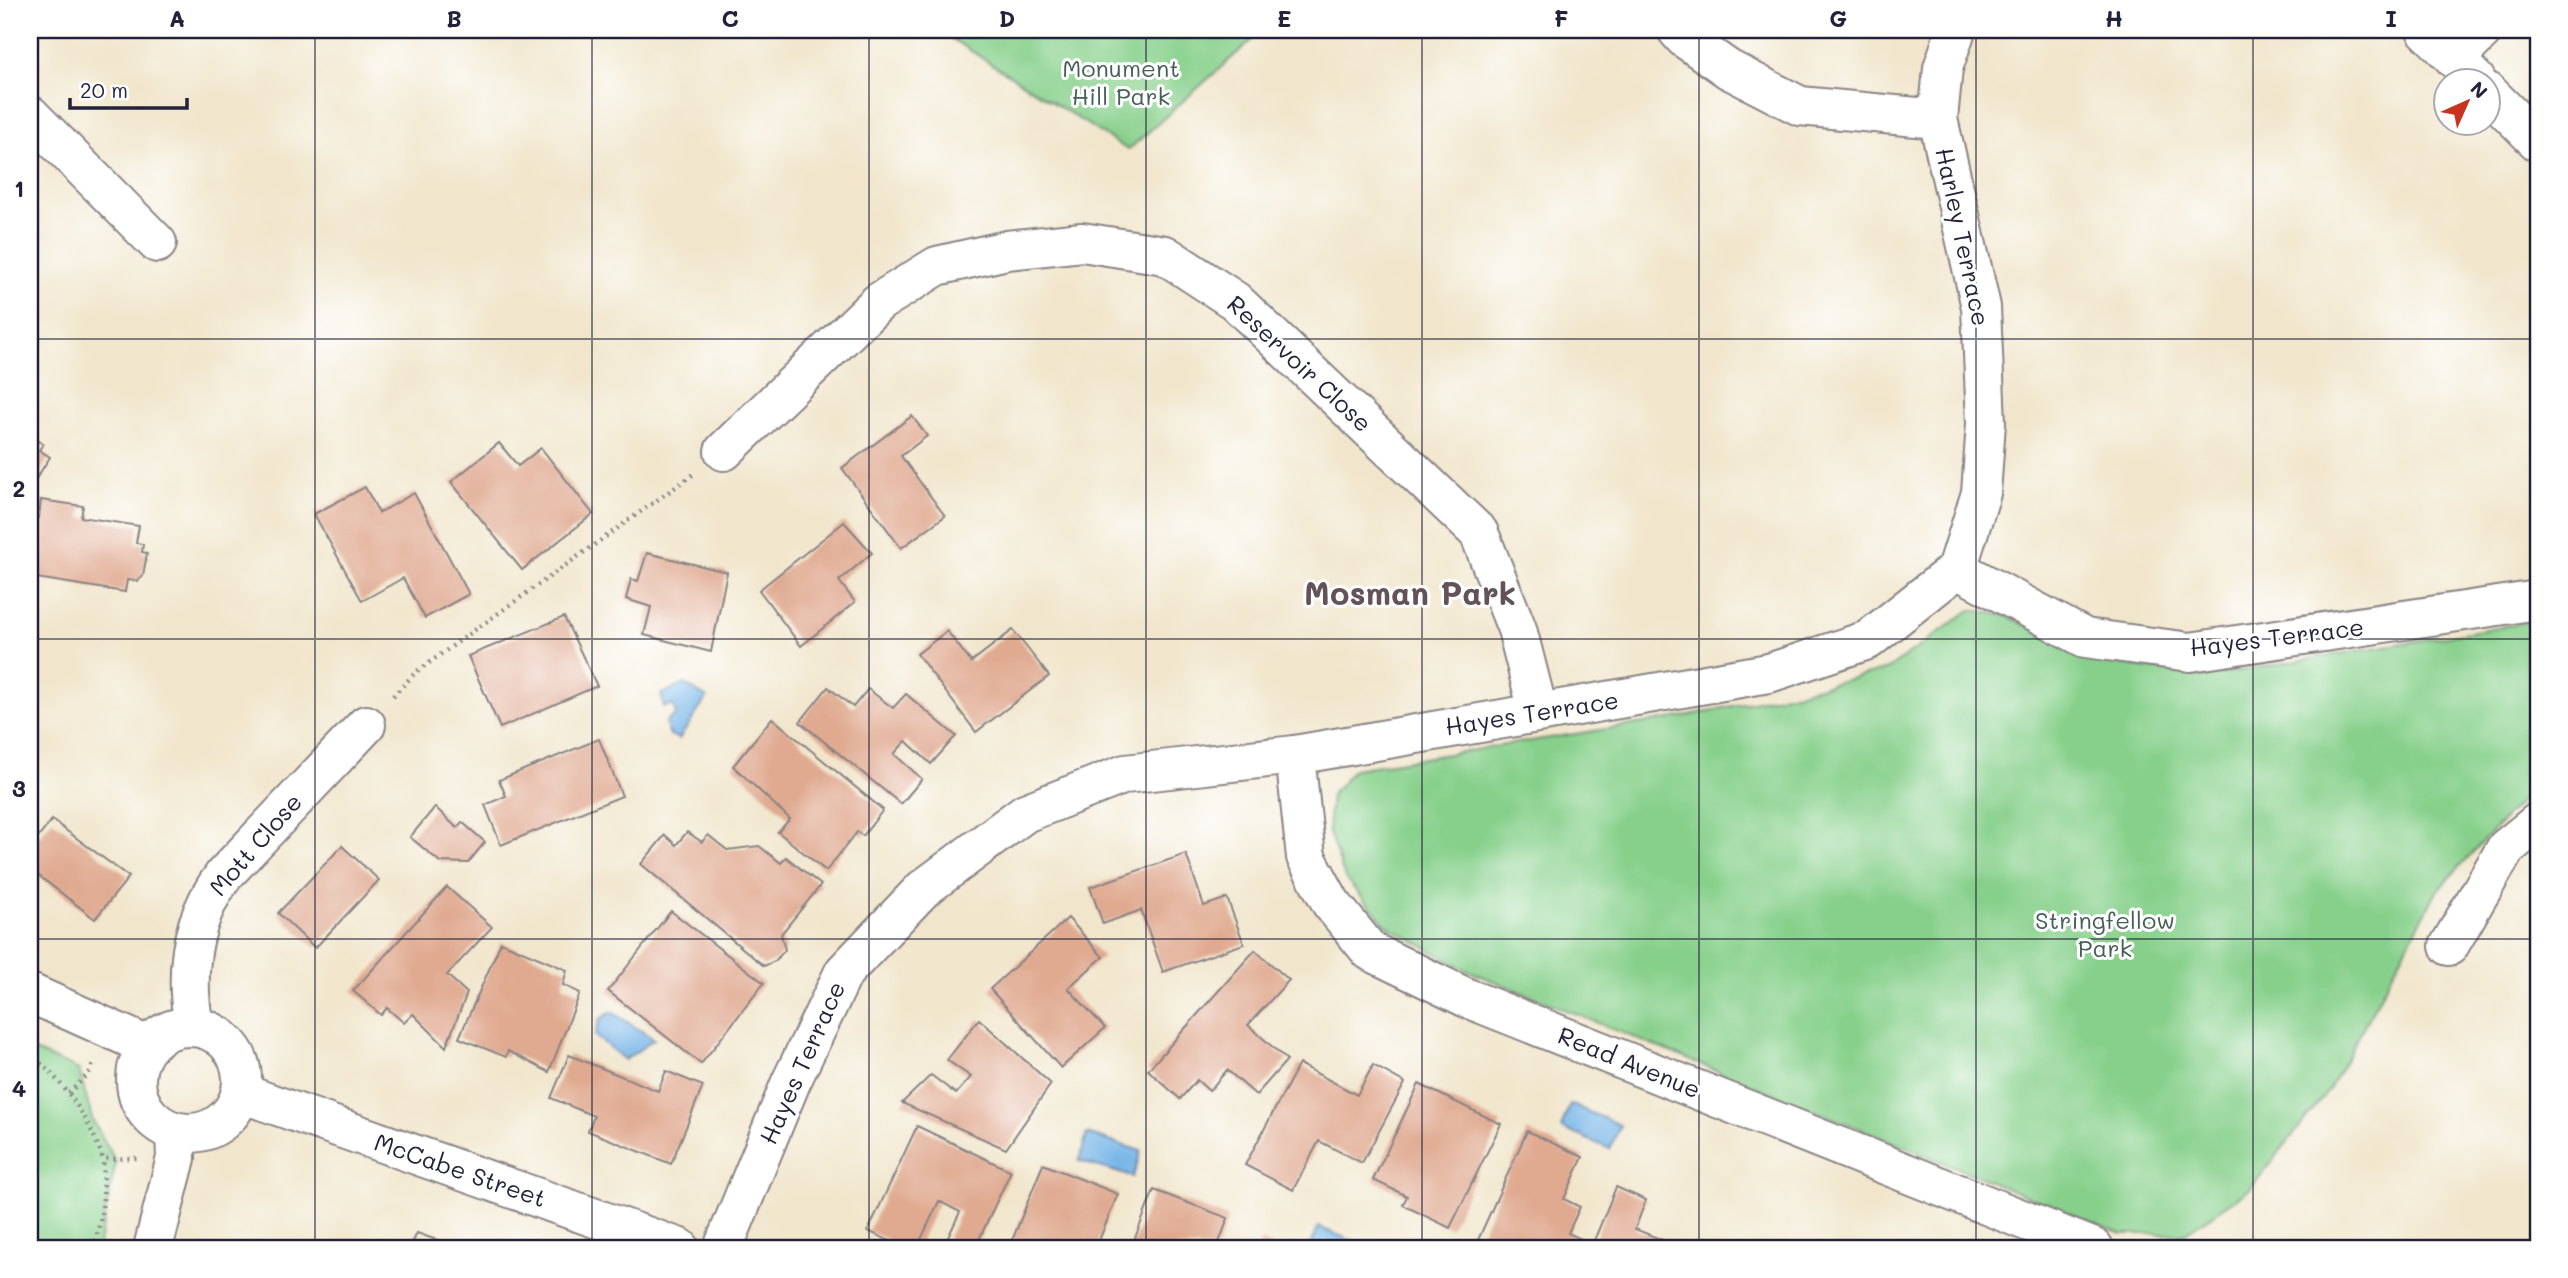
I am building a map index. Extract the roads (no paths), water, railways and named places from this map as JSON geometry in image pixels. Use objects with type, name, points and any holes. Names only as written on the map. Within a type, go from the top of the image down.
[{"type":"street","points":[[1677,30],[1684,38],[1728,69],[1800,106],[1938,118]]},
{"type":"street","name":"Harley Terrace","points":[[1956,30],[1943,68],[1938,118],[1981,307],[1986,424],[1981,493],[1958,569]]},
{"type":"street","points":[[2426,30],[2461,66]]},
{"type":"street","points":[[2467,66],[2484,30]]},
{"type":"street","points":[[2502,107],[2538,142]]},
{"type":"street","points":[[30,116],[157,243]]},
{"type":"street","name":"Reservoir Close","points":[[724,451],[879,302],[937,267],[1007,250],[1082,242],[1165,256],[1235,301],[1479,533],[1517,629],[1538,711]]},
{"type":"street","name":"Hayes Terrace","points":[[723,1248],[791,1082],[844,972],[923,889],[1025,813],[1125,774],[1295,755],[1769,673],[1868,640],[1958,569],[2085,638],[2190,652],[2538,600]]},
{"type":"street","name":"Mott Close","points":[[194,1027],[188,995],[191,962],[198,923],[207,901],[224,875],[366,725]]},
{"type":"street","name":"Read Avenue","points":[[1295,755],[1306,857],[1331,903],[1370,951],[1467,998],[2094,1248]]},
{"type":"street","points":[[2449,946],[2506,848],[2538,822]]},
{"type":"street","points":[[30,993],[148,1046]]},
{"type":"street","points":[[153,1248],[176,1144],[192,1133],[216,1125],[234,1109],[241,1093],[242,1075],[237,1057],[226,1043],[212,1032],[194,1027],[169,1031],[148,1046],[136,1078],[139,1096],[147,1111],[176,1144]]},
{"type":"street","name":"McCabe Street","points":[[241,1093],[680,1248]]},
{"type":"water","points":[[685,684],[707,698],[679,739],[670,735],[665,723],[676,714],[673,705],[664,707],[661,694]]},
{"type":"water","points":[[612,1012],[654,1039],[625,1060],[595,1036],[600,1019]]},
{"type":"water","points":[[1570,1104],[1620,1125],[1610,1149],[1561,1128]]},
{"type":"water","points":[[1087,1134],[1141,1151],[1133,1177],[1079,1161]]},
{"type":"water","points":[[1318,1227],[1367,1247],[1367,1248],[1310,1248]]},
{"type":"district","name":"Mosman Park","points":[[1410,594]]},
{"type":"park label","name":"Monument Hill Park","points":[[1121,83]]},
{"type":"park label","name":"Stringfellow Park","points":[[2105,935]]}]
